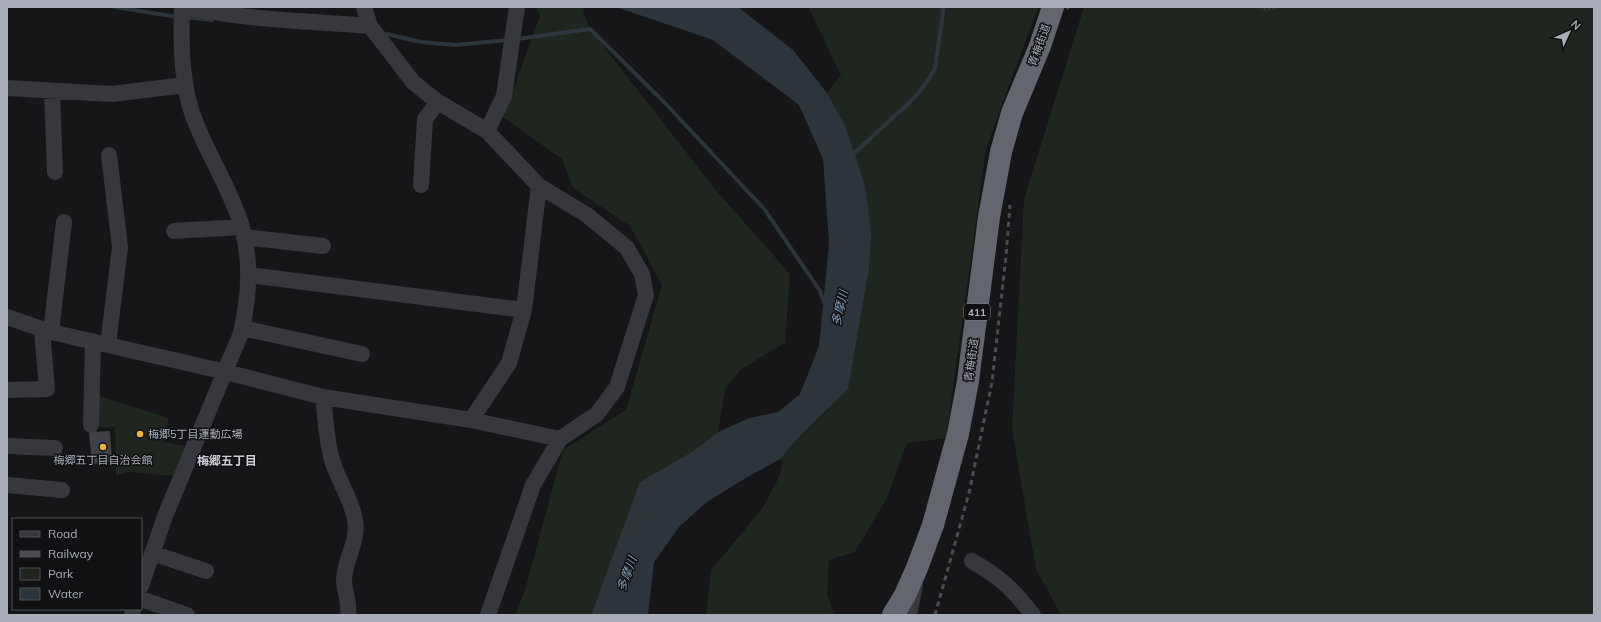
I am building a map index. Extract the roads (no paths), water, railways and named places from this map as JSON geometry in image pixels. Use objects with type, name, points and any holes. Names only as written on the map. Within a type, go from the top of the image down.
[{"type":"highway","name":"青梅街道","points":[[893,615],[905,595],[933,526],[958,434],[968,381],[989,217],[1001,152],[1012,113],[1040,46],[1053,7]]},
{"type":"street","points":[[142,583],[165,516],[226,372],[242,328],[247,303],[248,275],[243,232],[234,205],[194,117],[185,85],[181,48],[182,7]]},
{"type":"street","points":[[186,7],[219,14],[238,16],[370,26]]},
{"type":"street","points":[[364,7],[370,26],[413,82],[438,102],[487,131],[539,186],[587,216],[627,248],[642,274],[646,295],[617,387],[597,414],[560,439],[533,485],[488,615]]},
{"type":"street","points":[[487,131],[504,96],[517,7]]},
{"type":"street","points":[[7,88],[52,92],[112,94],[185,85]]},
{"type":"street","points":[[52,92],[55,172]]},
{"type":"street","points":[[421,185],[425,119],[438,102]]},
{"type":"street","points":[[91,425],[101,343],[120,248],[109,155]]},
{"type":"street","points":[[471,420],[509,363],[524,310],[539,186]]},
{"type":"street","points":[[7,390],[47,389],[47,330],[64,222]]},
{"type":"street","points":[[174,231],[243,232],[323,246]]},
{"type":"street","points":[[248,275],[524,310]]},
{"type":"street","points":[[7,317],[47,330],[226,372],[323,397],[471,420],[560,439]]},
{"type":"street","points":[[242,328],[362,354]]},
{"type":"street","points":[[323,397],[330,452],[354,513],[356,522],[344,578],[349,601],[348,615]]},
{"type":"street","points":[[7,446],[55,448]]},
{"type":"street","points":[[7,485],[62,490]]},
{"type":"street","points":[[152,553],[206,571]]},
{"type":"street","points":[[972,561],[996,575],[1018,596],[1033,615]]},
{"type":"street","points":[[909,615],[917,568]]},
{"type":"street","points":[[142,599],[187,615]]},
{"type":"water","name":"多摩川","points":[[616,7],[738,7],[793,50],[827,93],[845,125],[865,185],[871,231],[869,268],[848,389],[801,435],[780,459],[707,502],[680,526],[654,562],[648,615],[591,615],[640,482],[692,452],[718,432],[750,418],[778,412],[800,394],[819,346],[829,244],[823,159],[799,105],[713,40]]},
{"type":"waterway","points":[[115,7],[178,17]]},
{"type":"waterway","points":[[851,156],[909,103],[930,77],[935,68],[944,7]]},
{"type":"waterway","points":[[185,17],[212,20]]},
{"type":"waterway","points":[[517,39],[590,29],[665,103],[765,210],[820,291],[825,304]]},
{"type":"waterway","points":[[382,33],[421,42],[455,45],[508,40]]},
{"type":"railway","points":[[935,615],[969,493],[992,382],[1010,205]]},
{"type":"place","name":"梅郷5丁目運動広場","points":[[140,434]]},
{"type":"place","name":"梅郷五丁目自治会館","points":[[103,447]]},
{"type":"district","name":"梅郷五丁目","points":[[227,461]]}]
